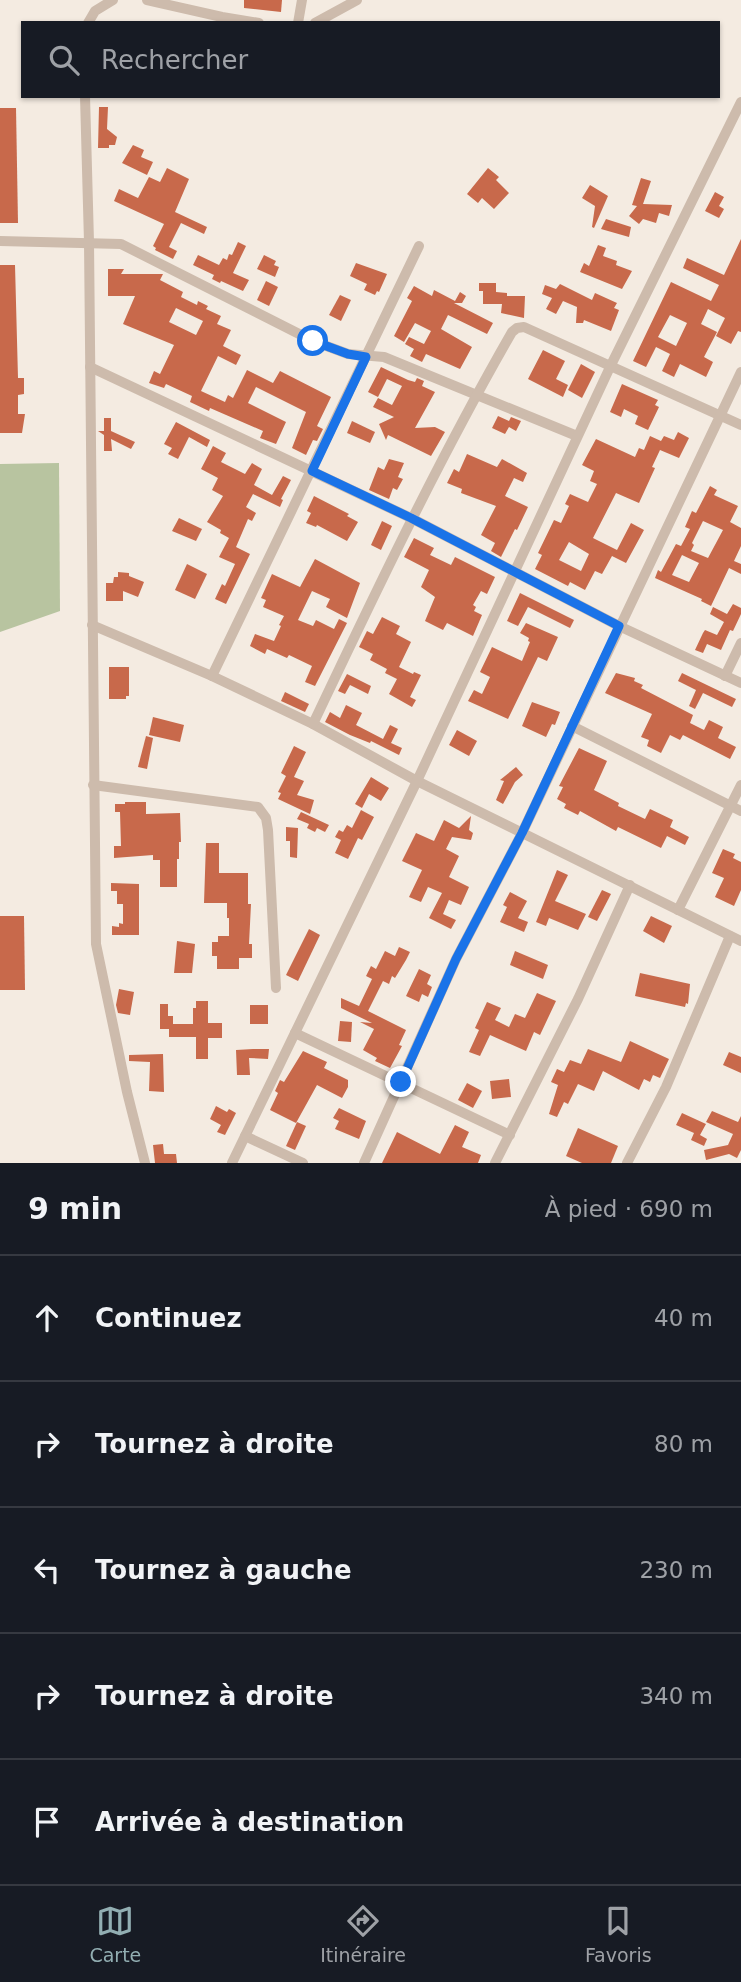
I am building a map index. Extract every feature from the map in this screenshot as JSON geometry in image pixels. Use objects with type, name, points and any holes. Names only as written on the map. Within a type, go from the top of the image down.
[{"type":"street","points":[[89,21],[95,11],[113,0]]},
{"type":"street","points":[[148,0],[247,21]]},
{"type":"street","points":[[298,21],[302,0]]},
{"type":"street","points":[[319,21],[357,0]]},
{"type":"street","points":[[85,98],[96,944],[145,1163]]},
{"type":"street","points":[[232,1163],[417,781],[611,365],[741,102]]},
{"type":"street","points":[[0,241],[121,244],[313,341],[348,354],[384,357],[577,436]]},
{"type":"street","points":[[212,676],[419,246]]},
{"type":"street","points":[[313,724],[411,518],[476,394],[517,327],[524,327],[611,365],[741,425]]},
{"type":"street","points":[[90,367],[411,518],[619,626],[741,683]]},
{"type":"street","points":[[364,1163],[456,959],[522,833],[741,372]]},
{"type":"street","points":[[92,625],[212,676],[313,724],[417,781],[741,941]]},
{"type":"street","points":[[725,676],[741,643]]},
{"type":"street","points":[[572,726],[736,809]]},
{"type":"street","points":[[93,785],[258,807],[266,818],[268,830],[276,988]]},
{"type":"street","points":[[678,910],[736,809],[741,785]]},
{"type":"street","points":[[495,1163],[578,999],[631,885]]},
{"type":"street","points":[[627,1163],[667,1087],[730,936]]},
{"type":"street","points":[[295,1034],[510,1135]]},
{"type":"street","points":[[245,1136],[303,1163]]},
{"type":"green space","points":[[59,463],[60,611],[0,632],[0,464]]},
{"type":"building","points":[[244,0],[282,0],[281,12],[244,8]]},
{"type":"building","points":[[99,107],[108,107],[107,129],[117,137],[115,145],[109,145],[109,148],[98,148]]},
{"type":"building","points":[[0,108],[16,108],[18,223],[0,223]]},
{"type":"building","points":[[133,145],[144,150],[141,157],[153,162],[147,175],[122,163]]},
{"type":"building","points":[[167,168],[189,179],[175,212],[207,227],[204,234],[181,223],[169,247],[177,251],[173,259],[155,250],[153,246],[164,224],[114,201],[119,189],[138,198],[149,177],[160,182]]},
{"type":"building","points":[[488,168],[499,177],[496,180],[509,193],[494,209],[482,198],[478,203],[467,194]]},
{"type":"building","points":[[641,178],[651,181],[643,204],[672,205],[669,216],[659,213],[656,223],[643,219],[639,224],[629,216],[637,206],[632,205]]},
{"type":"building","points":[[590,185],[608,196],[594,228],[595,206],[582,198]]},
{"type":"building","points":[[715,192],[724,197],[719,206],[724,209],[719,218],[705,211]]},
{"type":"building","points":[[606,219],[631,227],[629,237],[601,229]]},
{"type":"building","points":[[741,239],[741,332],[738,331],[731,344],[716,336],[725,318],[708,309],[701,324],[717,332],[704,357],[713,362],[706,377],[680,364],[674,377],[662,371],[670,354],[656,347],[646,367],[633,361],[671,282],[711,301],[719,285],[683,268],[687,258],[724,275]],"holes":[[[670,315],[687,323],[676,346],[658,337]]]},
{"type":"building","points":[[238,242],[246,246],[233,273],[249,280],[243,291],[212,279],[214,275],[193,265],[198,255],[219,265],[223,258],[227,260],[229,254],[232,255]]},
{"type":"building","points":[[598,245],[606,248],[603,256],[632,271],[622,289],[580,272],[584,263],[589,266]]},
{"type":"building","points":[[264,255],[276,261],[274,265],[279,267],[275,277],[257,269]]},
{"type":"building","points":[[356,263],[387,274],[375,295],[364,290],[367,284],[350,276]]},
{"type":"building","points":[[0,265],[15,265],[18,378],[24,378],[24,394],[18,395],[18,414],[25,414],[22,433],[0,433]]},
{"type":"building","points":[[108,269],[124,269],[121,274],[163,274],[160,280],[183,292],[181,297],[197,305],[198,301],[208,306],[206,309],[221,316],[217,324],[231,330],[223,346],[241,355],[236,365],[218,356],[201,391],[225,402],[228,395],[233,398],[247,370],[273,383],[280,371],[331,397],[317,426],[323,429],[317,441],[313,440],[306,455],[292,448],[306,412],[256,387],[248,403],[286,422],[276,444],[260,438],[263,431],[190,402],[192,396],[166,384],[164,388],[149,383],[154,371],[160,374],[174,345],[123,324],[135,296],[108,296]],"holes":[[[176,308],[203,321],[196,335],[169,322]]]},
{"type":"building","points":[[266,281],[278,287],[269,306],[257,300]]},
{"type":"building","points":[[479,283],[496,283],[496,292],[507,293],[507,296],[525,296],[524,318],[501,313],[502,304],[483,304],[483,291],[479,291]]},
{"type":"building","points":[[560,284],[592,300],[595,293],[617,303],[614,308],[619,310],[611,331],[584,320],[583,323],[576,323],[577,307],[563,301],[556,314],[546,309],[552,298],[542,294],[545,285],[556,289]]},
{"type":"building","points":[[414,286],[432,296],[434,290],[455,301],[460,292],[466,296],[462,303],[454,303],[493,323],[487,334],[448,315],[441,329],[472,347],[460,369],[426,354],[422,362],[410,356],[414,349],[405,344],[409,337],[424,344],[431,331],[415,323],[404,342],[394,336],[412,301],[407,298]]},
{"type":"building","points":[[340,295],[351,300],[341,321],[329,315]]},
{"type":"building","points":[[543,350],[565,361],[556,379],[568,385],[563,397],[528,379]]},
{"type":"building","points":[[581,364],[595,372],[582,398],[568,390]]},
{"type":"building","points":[[381,367],[408,380],[415,382],[417,378],[424,381],[422,386],[435,392],[415,428],[435,427],[445,432],[431,456],[388,435],[386,440],[379,424],[394,417],[373,407],[378,398],[392,405],[402,386],[387,379],[378,397],[368,392]]},
{"type":"building","points":[[622,384],[658,400],[655,405],[659,407],[648,430],[635,424],[638,416],[624,409],[621,417],[610,412]]},
{"type":"building","points":[[498,416],[509,421],[511,417],[521,421],[516,431],[509,427],[505,434],[492,428]]},
{"type":"building","points":[[104,418],[111,418],[111,431],[135,442],[131,449],[111,439],[112,451],[104,451],[104,435],[98,431],[104,431]]},
{"type":"building","points":[[352,421],[375,432],[370,443],[347,433]]},
{"type":"building","points":[[176,422],[210,440],[207,447],[189,437],[178,459],[168,454],[172,448],[164,444]]},
{"type":"building","points":[[678,432],[689,438],[679,458],[660,450],[639,503],[616,493],[593,538],[617,550],[631,523],[644,530],[626,563],[612,556],[602,574],[595,571],[585,590],[570,582],[568,586],[535,569],[542,555],[538,553],[554,520],[561,523],[569,506],[565,504],[570,494],[588,502],[597,484],[590,481],[594,471],[582,465],[596,439],[635,457],[639,448],[644,450],[650,436],[661,441],[664,436],[674,440]],"holes":[[[569,542],[589,554],[581,571],[559,560]]]},
{"type":"building","points":[[213,446],[226,453],[221,462],[245,474],[252,463],[262,469],[254,485],[272,495],[283,476],[291,480],[280,507],[253,494],[246,507],[256,513],[252,521],[248,519],[236,547],[250,554],[226,604],[215,599],[222,584],[225,586],[235,564],[219,557],[229,538],[207,522],[223,496],[212,490],[218,478],[201,469]]},
{"type":"building","points":[[467,454],[497,467],[502,459],[527,473],[523,482],[514,478],[505,496],[528,507],[501,557],[491,551],[495,543],[481,535],[496,506],[461,493],[462,489],[447,483],[454,469],[459,472]]},
{"type":"building","points":[[389,459],[404,463],[398,477],[403,479],[397,490],[393,488],[389,499],[369,490],[378,467],[384,470]]},
{"type":"building","points":[[710,486],[717,490],[714,495],[738,506],[730,522],[741,528],[741,546],[734,561],[741,564],[741,574],[729,568],[711,606],[701,601],[702,599],[655,578],[676,544],[681,546],[690,529],[685,527],[692,511],[696,513]],"holes":[[[703,521],[723,530],[708,558],[691,551]],[[682,555],[699,563],[689,582],[672,575]]]},
{"type":"building","points":[[314,496],[349,514],[347,516],[358,522],[347,541],[317,525],[316,527],[306,523],[311,513],[307,511]]},
{"type":"building","points":[[179,518],[202,529],[196,541],[172,531]]},
{"type":"building","points":[[382,521],[392,526],[381,550],[371,545]]},
{"type":"building","points":[[414,538],[434,548],[430,555],[451,565],[455,557],[495,577],[487,594],[481,591],[473,605],[476,607],[474,611],[482,615],[473,636],[447,623],[443,630],[425,621],[435,597],[421,587],[429,570],[404,557]]},
{"type":"building","points":[[315,559],[360,583],[347,618],[326,607],[330,599],[312,591],[298,620],[313,626],[316,620],[334,629],[339,619],[347,623],[315,686],[305,682],[312,666],[289,655],[287,658],[267,649],[265,654],[250,646],[255,634],[274,641],[281,626],[279,625],[284,616],[263,607],[266,600],[261,598],[272,574],[300,587]]},
{"type":"building","points":[[187,564],[207,574],[195,599],[175,590]]},
{"type":"building","points":[[118,572],[129,573],[129,576],[144,582],[138,597],[123,591],[123,601],[106,601],[106,583],[113,583]]},
{"type":"building","points":[[520,593],[574,620],[570,628],[528,607],[518,626],[507,621]]},
{"type":"building","points":[[733,604],[741,608],[741,614],[721,650],[707,644],[703,653],[695,650],[705,630],[717,635],[724,622],[710,614],[713,607],[727,614]]},
{"type":"building","points":[[382,617],[400,626],[396,634],[411,642],[399,667],[421,675],[410,697],[416,700],[412,707],[389,694],[397,679],[385,673],[387,669],[370,660],[373,654],[359,647],[367,631],[373,634]]},
{"type":"building","points":[[526,623],[558,637],[547,661],[538,657],[508,719],[468,701],[474,690],[482,694],[490,677],[480,672],[492,647],[522,661],[530,642],[529,638],[520,633]]},
{"type":"building","points":[[109,667],[129,667],[129,696],[126,696],[126,699],[109,699]]},
{"type":"building","points":[[616,673],[635,678],[634,681],[643,685],[641,688],[693,715],[690,723],[704,730],[709,720],[723,727],[718,738],[736,747],[730,759],[683,735],[680,740],[670,735],[661,753],[647,746],[649,740],[641,737],[652,714],[605,693]]},
{"type":"building","points":[[682,673],[736,699],[732,707],[703,693],[695,709],[689,706],[696,690],[678,681]]},
{"type":"building","points":[[347,674],[371,686],[368,694],[350,685],[345,694],[338,691]]},
{"type":"building","points":[[285,692],[309,704],[305,712],[281,701]]},
{"type":"building","points":[[532,702],[560,712],[546,737],[522,726]]},
{"type":"building","points":[[346,705],[362,713],[356,725],[383,739],[390,725],[398,729],[391,743],[402,748],[399,755],[325,722],[330,712],[340,718]]},
{"type":"building","points":[[153,717],[184,725],[180,742],[149,735]]},
{"type":"building","points":[[457,730],[477,741],[469,756],[449,745]]},
{"type":"building","points":[[146,736],[153,738],[147,769],[138,767]]},
{"type":"building","points":[[294,746],[306,752],[294,777],[304,781],[297,795],[314,800],[310,814],[278,799],[281,793],[278,792],[286,776],[281,773]]},
{"type":"building","points":[[579,748],[607,761],[594,790],[645,819],[650,809],[673,820],[670,827],[689,837],[685,845],[667,836],[661,848],[618,827],[616,831],[580,811],[578,815],[564,808],[566,804],[557,799],[563,787],[559,786]]},
{"type":"building","points":[[516,767],[523,775],[515,782],[503,804],[496,800],[504,781],[500,780]]},
{"type":"building","points":[[371,777],[389,788],[381,801],[369,794],[362,808],[355,804]]},
{"type":"building","points":[[146,802],[146,814],[180,813],[181,842],[177,859],[177,887],[160,887],[160,860],[153,860],[153,855],[114,858],[114,846],[121,846],[120,812],[115,812],[115,804]]},
{"type":"building","points":[[361,810],[374,817],[362,840],[358,838],[348,859],[335,853],[341,840],[335,837],[339,830],[343,832],[347,825],[352,828]]},
{"type":"building","points":[[301,812],[329,825],[325,832],[317,828],[315,832],[307,828],[309,824],[297,819]]},
{"type":"building","points":[[471,816],[471,840],[452,837],[446,849],[459,856],[449,877],[469,887],[461,905],[449,900],[443,914],[456,920],[451,929],[429,918],[442,893],[428,887],[421,902],[409,897],[422,870],[402,861],[416,833],[434,841],[444,820],[459,828]]},
{"type":"building","points":[[286,827],[298,828],[297,858],[290,857],[290,841],[286,841]]},
{"type":"building","points":[[206,843],[219,843],[219,873],[248,873],[248,904],[251,904],[249,944],[252,944],[252,958],[239,958],[239,969],[217,969],[217,956],[212,956],[212,942],[218,942],[218,936],[229,936],[229,918],[227,903],[204,903]]},
{"type":"building","points":[[723,849],[735,854],[733,858],[741,862],[741,890],[734,906],[715,897],[724,878],[712,873]]},
{"type":"building","points":[[557,870],[568,875],[555,901],[586,914],[578,930],[549,918],[546,926],[536,922]]},
{"type":"building","points":[[111,883],[139,884],[139,935],[112,935],[112,926],[119,927],[119,923],[123,924],[123,904],[117,904],[117,891],[111,891]]},
{"type":"building","points":[[602,890],[611,894],[597,921],[588,917]]},
{"type":"building","points":[[510,892],[527,901],[518,918],[528,922],[524,932],[500,922],[507,907],[503,905]]},
{"type":"building","points":[[0,916],[24,916],[25,990],[0,990]]},
{"type":"building","points":[[651,916],[672,926],[664,943],[643,931]]},
{"type":"building","points":[[309,929],[320,935],[298,981],[286,975]]},
{"type":"building","points":[[177,941],[195,944],[192,973],[174,973]]},
{"type":"building","points":[[399,947],[410,952],[395,978],[392,976],[389,984],[383,981],[368,1011],[406,1030],[399,1045],[402,1046],[390,1068],[375,1061],[377,1058],[363,1050],[374,1029],[360,1022],[372,1023],[341,1008],[341,998],[359,1006],[372,979],[366,976],[371,966],[376,969],[385,951],[395,956]]},
{"type":"building","points":[[515,951],[548,965],[543,979],[510,965]]},
{"type":"building","points":[[419,969],[431,975],[427,984],[432,987],[428,997],[422,994],[419,1002],[406,996]]},
{"type":"building","points":[[640,973],[690,984],[688,1004],[686,1003],[685,1007],[635,996]]},
{"type":"building","points":[[119,989],[134,992],[130,1015],[118,1013],[116,1005]]},
{"type":"building","points":[[537,993],[556,1001],[540,1035],[534,1032],[526,1051],[490,1035],[480,1056],[469,1052],[479,1030],[475,1028],[487,1002],[501,1008],[495,1020],[509,1027],[515,1014],[525,1018]]},
{"type":"building","points":[[196,1001],[208,1001],[208,1023],[222,1023],[222,1038],[208,1038],[208,1059],[196,1059],[196,1037],[169,1037],[169,1029],[160,1029],[160,1004],[168,1004],[168,1016],[173,1016],[173,1024],[193,1024]]},
{"type":"building","points":[[250,1005],[268,1005],[268,1024],[250,1024]]},
{"type":"building","points":[[340,1021],[352,1022],[351,1042],[338,1041]]},
{"type":"building","points":[[630,1041],[669,1059],[660,1078],[653,1075],[650,1082],[644,1079],[639,1090],[603,1071],[594,1091],[578,1084],[568,1104],[564,1102],[557,1117],[549,1114],[558,1085],[551,1082],[557,1069],[564,1072],[570,1060],[581,1064],[588,1049],[621,1062]]},
{"type":"building","points":[[269,1049],[268,1059],[249,1058],[250,1075],[237,1075],[236,1050]]},
{"type":"building","points":[[303,1051],[327,1062],[324,1068],[348,1080],[348,1087],[342,1098],[317,1085],[296,1123],[270,1110],[278,1093],[275,1091],[280,1080],[284,1082]]},
{"type":"building","points":[[729,1052],[741,1057],[741,1073],[723,1065]]},
{"type":"building","points":[[163,1054],[164,1092],[149,1091],[150,1062],[129,1061],[129,1055]]},
{"type":"building","points":[[509,1079],[511,1097],[492,1099],[490,1081]]},
{"type":"building","points":[[467,1083],[482,1091],[473,1108],[458,1100]]},
{"type":"building","points":[[216,1106],[236,1113],[225,1135],[217,1132],[221,1125],[210,1119]]},
{"type":"building","points":[[339,1108],[366,1121],[359,1139],[335,1129],[339,1121],[333,1118]]},
{"type":"building","points":[[712,1111],[738,1122],[741,1116],[741,1150],[737,1158],[729,1154],[706,1160],[704,1150],[728,1145],[733,1134],[706,1122]]},
{"type":"building","points":[[682,1113],[706,1124],[700,1135],[707,1139],[704,1146],[691,1140],[694,1133],[676,1125]]},
{"type":"building","points":[[297,1122],[306,1126],[295,1150],[286,1146]]},
{"type":"building","points":[[455,1125],[469,1132],[462,1147],[481,1155],[478,1163],[382,1163],[397,1132],[440,1154]]},
{"type":"building","points":[[578,1128],[618,1146],[611,1163],[582,1163],[566,1156]]},
{"type":"building","points":[[163,1144],[164,1154],[176,1154],[177,1163],[155,1163],[153,1145]]},
{"type":"route","points":[[313,341],[348,354],[366,357],[312,471],[411,518],[619,626],[522,833],[456,959],[401,1082]]}]
